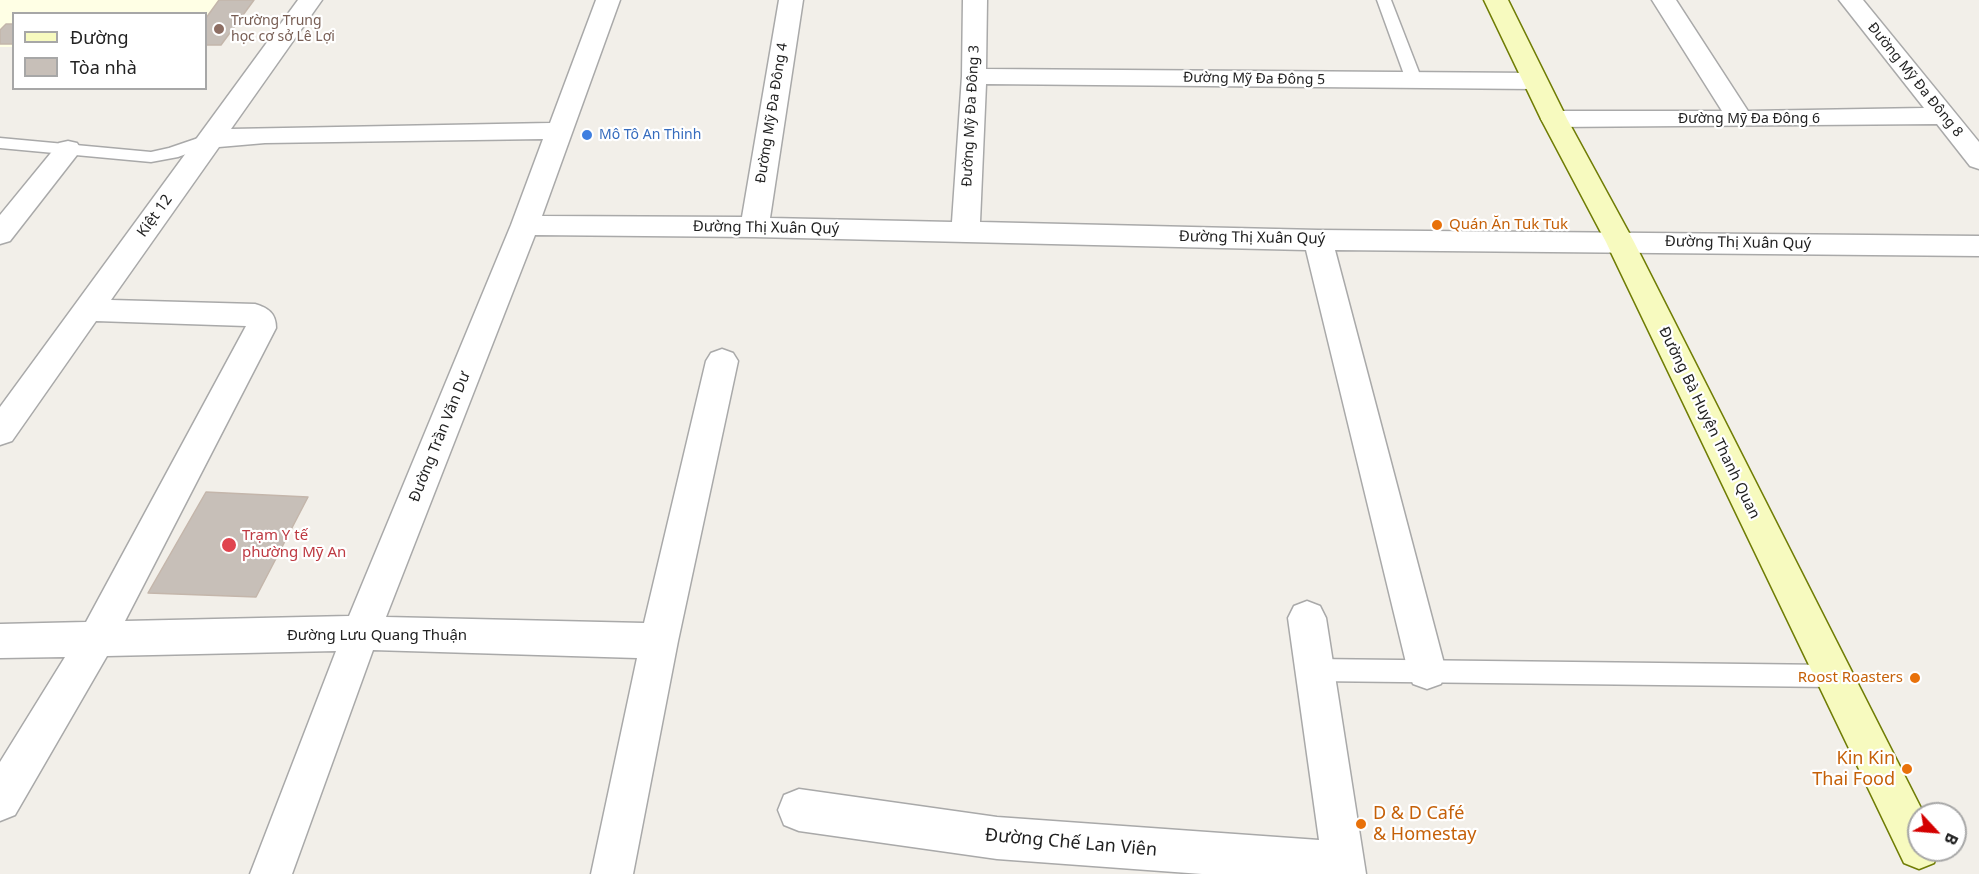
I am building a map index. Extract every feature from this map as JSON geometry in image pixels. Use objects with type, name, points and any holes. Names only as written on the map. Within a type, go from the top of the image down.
[{"type":"street","name":"Kiệt 12","points":[[0,432],[310,0]]},
{"type":"street","name":"Đường Trần Văn Dư","points":[[271,874],[361,633],[525,225],[608,0]]},
{"type":"street","name":"Đường Mỹ Đa Đông 4","points":[[754,227],[791,0]]},
{"type":"street","name":"Đường Mỹ Đa Đông 3","points":[[965,232],[974,76],[975,0]]},
{"type":"street","name":"Đường Bà Huyện Thanh Quan","points":[[1496,0],[1554,119],[1620,242],[1907,825]]},
{"type":"street","points":[[1664,0],[1740,119]]},
{"type":"street","name":"Đường Mỹ Đa Đông 8","points":[[1851,0],[1979,160]]},
{"type":"street","name":"Đường Mỹ Đa Đông 5","points":[[974,76],[1535,81]]},
{"type":"street","name":"Đường Mỹ Đa Đông 6","points":[[1554,119],[1943,116]]},
{"type":"street","points":[[210,139],[265,135],[559,131]]},
{"type":"street","points":[[0,234],[68,149]]},
{"type":"street","name":"Đường Thị Xuân Quý","points":[[525,225],[754,227],[1318,240],[1979,246]]},
{"type":"street","points":[[1318,240],[1427,671]]},
{"type":"street","points":[[0,800],[96,640],[261,328],[261,320],[255,315],[88,310]]},
{"type":"street","points":[[612,874],[659,641],[722,361]]},
{"type":"street","name":"Đường Chế Lan Viên","points":[[799,810],[997,838],[1344,869],[1307,618]]},
{"type":"street","name":"Đường Lưu Quang Thuận","points":[[0,641],[361,633],[659,641]]},
{"type":"lane","points":[[1384,0],[1414,80]]},
{"type":"lane","points":[[0,143],[151,157],[172,153],[210,139]]},
{"type":"lane","points":[[1314,670],[1833,676]]},
{"type":"shaded area","name":"Trường Trung học cơ sở Lê Lợi","points":[[0,0],[253,0],[221,45],[207,45],[207,12],[12,12],[12,47],[0,47]]},
{"type":"building","points":[[219,0],[254,0],[221,45],[207,45],[207,17]]},
{"type":"building","points":[[6,24],[12,24],[12,44],[0,44],[0,30]]},
{"type":"building","name":"Trạm Y tế phường Mỹ An","points":[[206,492],[308,497],[256,597],[148,593]]},
{"type":"place","name":"Trường Trung học cơ sở Lê Lợi","points":[[219,29]]},
{"type":"place","name":"Mô Tô An Thinh","points":[[587,135]]},
{"type":"place","name":"Quán Ăn Tuk Tuk","points":[[1437,225]]},
{"type":"place","name":"Trạm Y tế phường Mỹ An","points":[[229,545]]},
{"type":"place","name":"Roost Roasters","points":[[1915,678]]},
{"type":"place","name":"Kin Kin Thai Food","points":[[1907,769]]},
{"type":"place","name":"D & D Café & Homestay","points":[[1361,824]]}]
